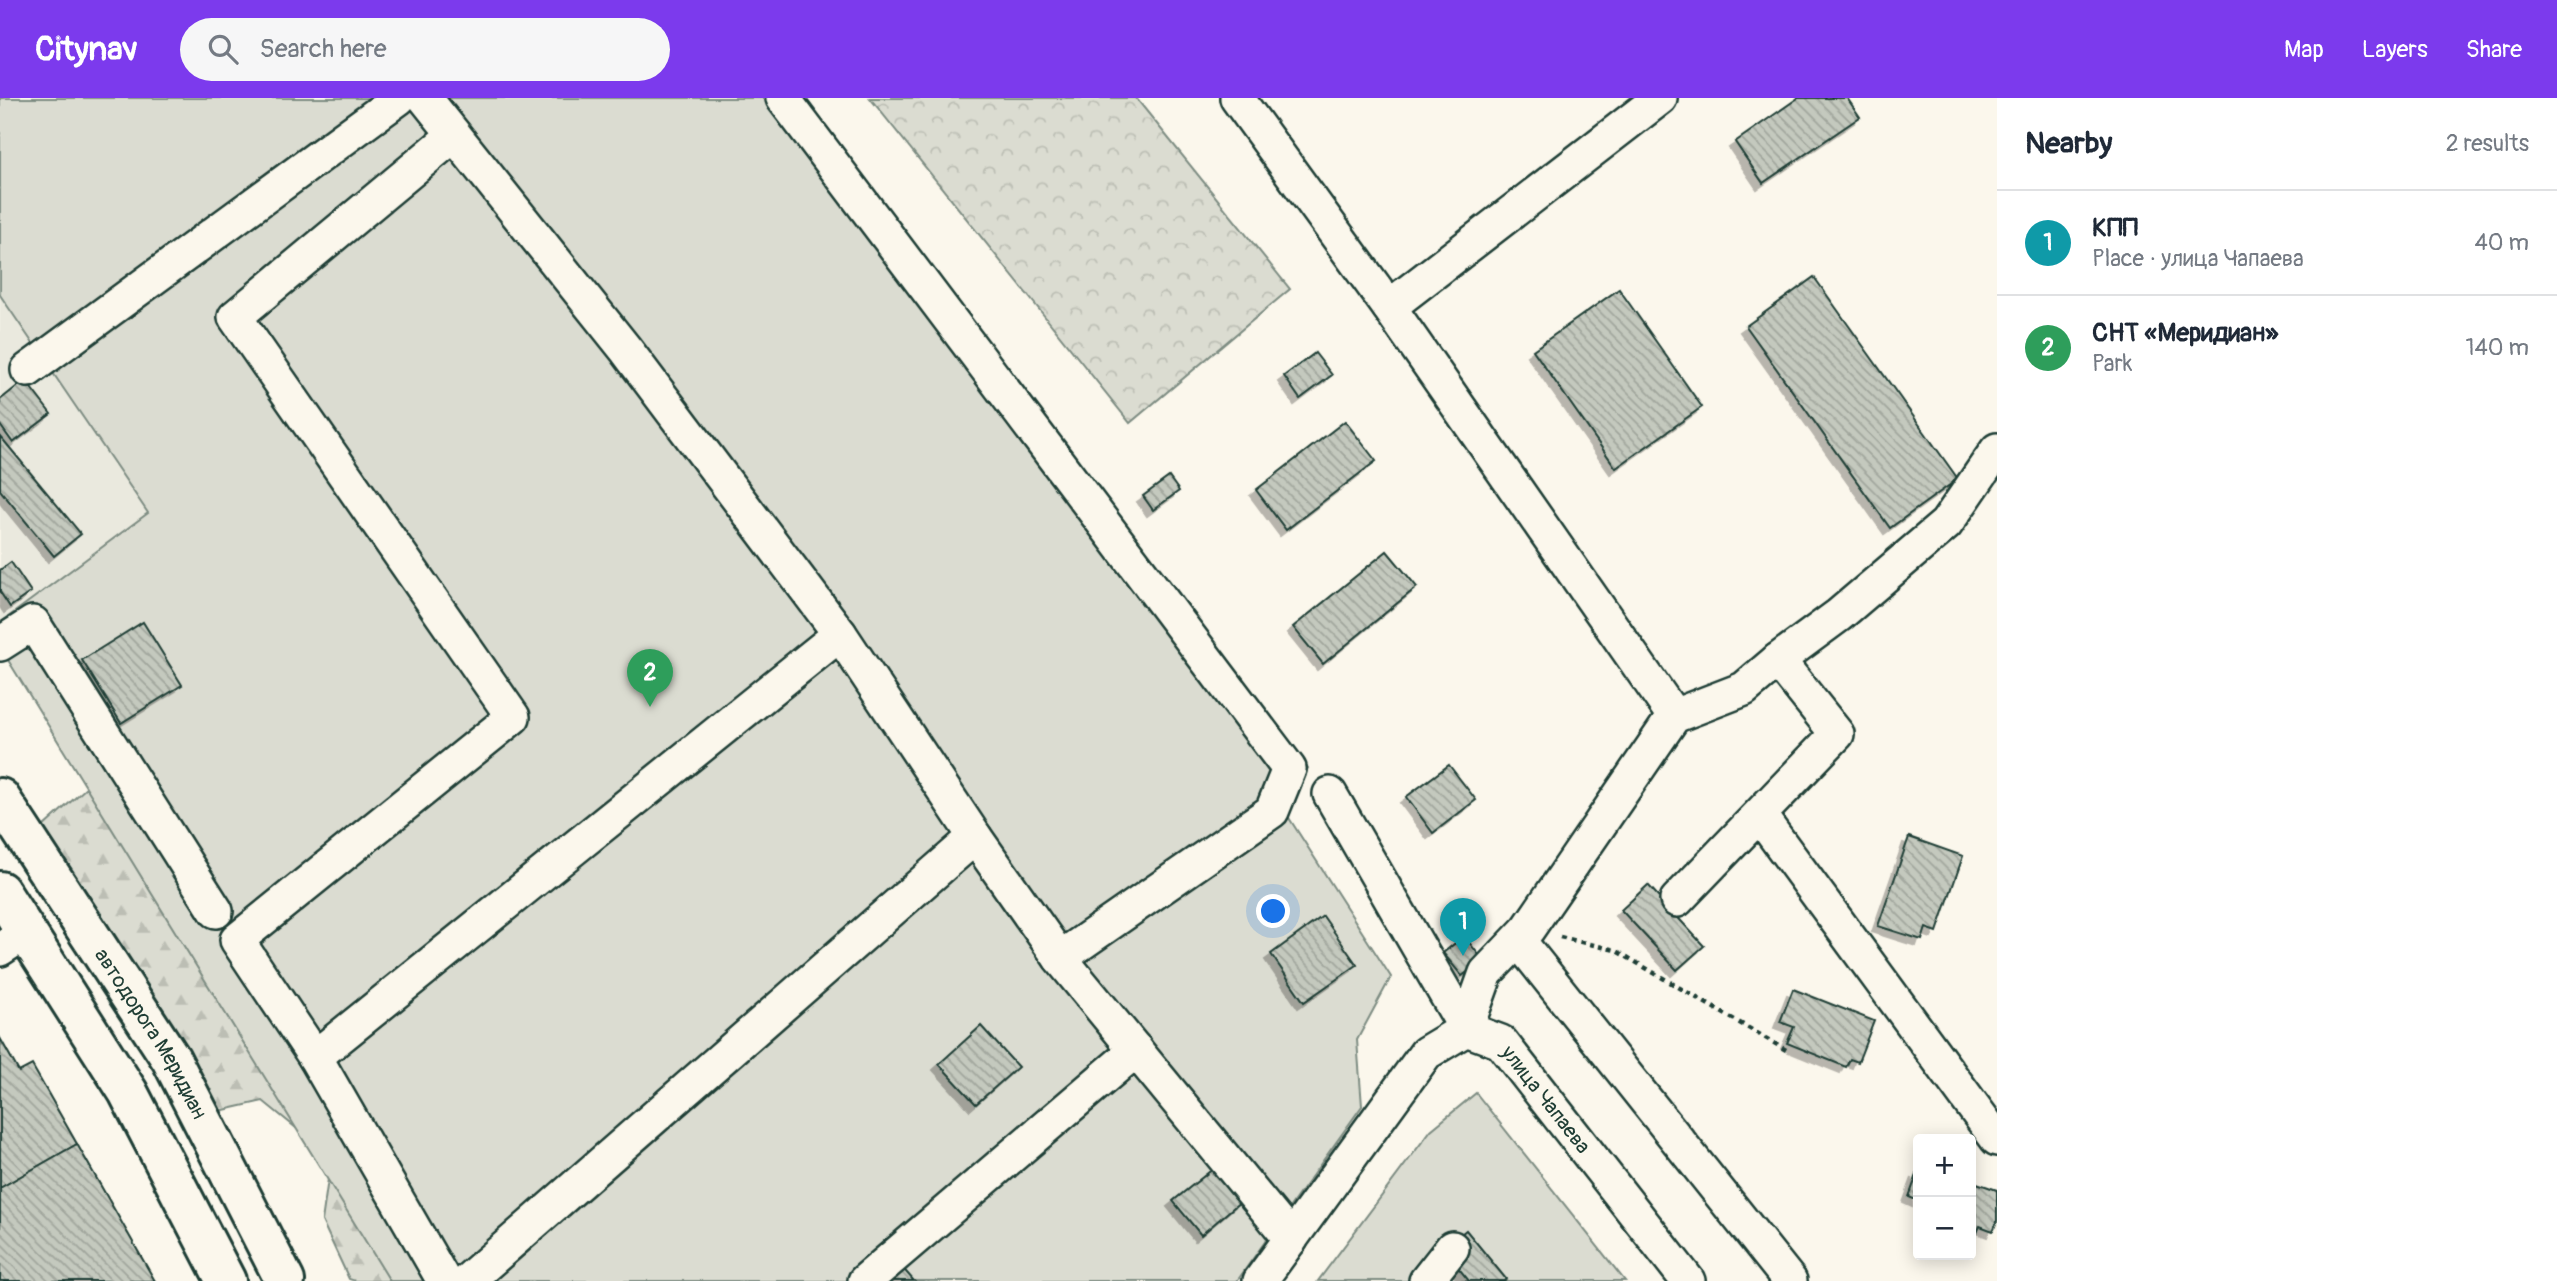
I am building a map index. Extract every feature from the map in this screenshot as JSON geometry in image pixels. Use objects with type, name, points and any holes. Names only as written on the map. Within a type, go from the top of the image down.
[{"type":"main road","name":"автодорога Меридиан","points":[[0,798],[171,1059],[285,1281]]},
{"type":"main road","points":[[0,891],[13,940],[128,1092],[226,1281]]},
{"type":"street","points":[[28,370],[399,98]]},
{"type":"street","points":[[783,98],[1289,769],[1272,811],[1060,958]]},
{"type":"street","points":[[1237,98],[1388,307],[1674,716]]},
{"type":"street","points":[[1388,307],[1660,98]]},
{"type":"street","points":[[434,101],[454,135],[627,351],[840,634],[975,837],[1060,958],[1291,1239]]},
{"type":"street","points":[[444,1281],[315,1057],[237,940],[513,717],[235,317],[454,135]]},
{"type":"street","points":[[1260,1281],[1426,1053],[1466,1029],[1486,973],[1523,935],[1674,716],[1744,689],[1839,615],[1946,524],[1997,450]]},
{"type":"street","points":[[0,644],[33,623],[216,911]]},
{"type":"street","points":[[315,1057],[840,634]]},
{"type":"street","points":[[1677,900],[1837,734],[1778,660]]},
{"type":"street","points":[[1330,794],[1466,1029]]},
{"type":"street","points":[[1760,816],[1997,1139]]},
{"type":"street","points":[[467,1281],[975,837]]},
{"type":"street","points":[[1523,935],[1790,1281]]},
{"type":"street","name":"улица Чапаева","points":[[1466,1029],[1501,1042],[1688,1281]]},
{"type":"street","points":[[865,1281],[1136,1051]]},
{"type":"street","points":[[1426,1281],[1452,1248]]},
{"type":"path","points":[[1523,935],[1615,950],[1786,1050]]},
{"type":"shaded area","points":[[0,295],[149,513],[0,623]]},
{"type":"green space","points":[[0,98],[797,98],[1308,768],[1282,807],[1391,977],[1357,1040],[1362,1106],[1237,1281],[390,1281],[0,647],[0,623],[148,513],[0,295]]},
{"type":"green space","points":[[870,98],[1136,98],[1290,289],[1130,423]]},
{"type":"green space","points":[[87,787],[416,1281],[349,1279],[322,1221],[329,1172],[307,1137],[263,1101],[219,1111],[43,827]]},
{"type":"green space","points":[[1476,1093],[1625,1281],[1318,1281],[1431,1130]]},
{"type":"building","points":[[1798,98],[1847,98],[1860,117],[1763,183],[1735,142]]},
{"type":"building","points":[[1814,277],[1958,479],[1890,528],[1746,326]]},
{"type":"building","points":[[1619,289],[1702,407],[1616,468],[1533,350]]},
{"type":"building","points":[[1315,353],[1332,375],[1300,399],[1284,376]]},
{"type":"building","points":[[25,380],[51,414],[13,443],[0,425],[0,400]]},
{"type":"building","points":[[1345,421],[1376,461],[1286,530],[1256,490]]},
{"type":"building","points":[[0,436],[81,534],[54,556],[0,490]]},
{"type":"building","points":[[1169,477],[1179,491],[1153,510],[1143,496]]},
{"type":"building","points":[[1387,551],[1417,587],[1323,664],[1293,627]]},
{"type":"building","points":[[11,562],[31,592],[10,607],[0,592],[0,570]]},
{"type":"building","points":[[143,622],[182,685],[121,723],[82,660]]},
{"type":"building","points":[[1449,765],[1476,800],[1433,833],[1406,797]]},
{"type":"building","points":[[1909,837],[1963,856],[1937,932],[1926,928],[1922,940],[1878,926]]},
{"type":"building","points":[[1648,885],[1704,946],[1677,970],[1621,910]]},
{"type":"building","points":[[1323,916],[1357,965],[1304,1002],[1271,954]]},
{"type":"building","points":[[1464,936],[1483,960],[1462,976],[1443,953]]},
{"type":"building","points":[[1793,989],[1874,1021],[1858,1062],[1850,1059],[1846,1067],[1787,1043],[1794,1027],[1780,1022]]},
{"type":"building","points":[[981,1026],[1018,1067],[976,1104],[939,1064]]},
{"type":"building","points":[[0,1038],[19,1072],[32,1065],[77,1144],[0,1188]]},
{"type":"building","points":[[77,1144],[155,1281],[0,1281],[0,1188]]},
{"type":"building","points":[[1214,1168],[1241,1201],[1201,1235],[1173,1201]]},
{"type":"building","points":[[1976,1183],[1997,1190],[1997,1221],[1993,1231],[1980,1226],[1976,1235]]},
{"type":"building","points":[[1466,1230],[1506,1279],[1504,1281],[1469,1281],[1443,1249]]},
{"type":"building","points":[[900,1265],[914,1281],[881,1281]]},
{"type":"place","name":"СНТ «Меридиан»","points":[[650,707]]},
{"type":"place","name":"КПП","points":[[1463,956]]}]
